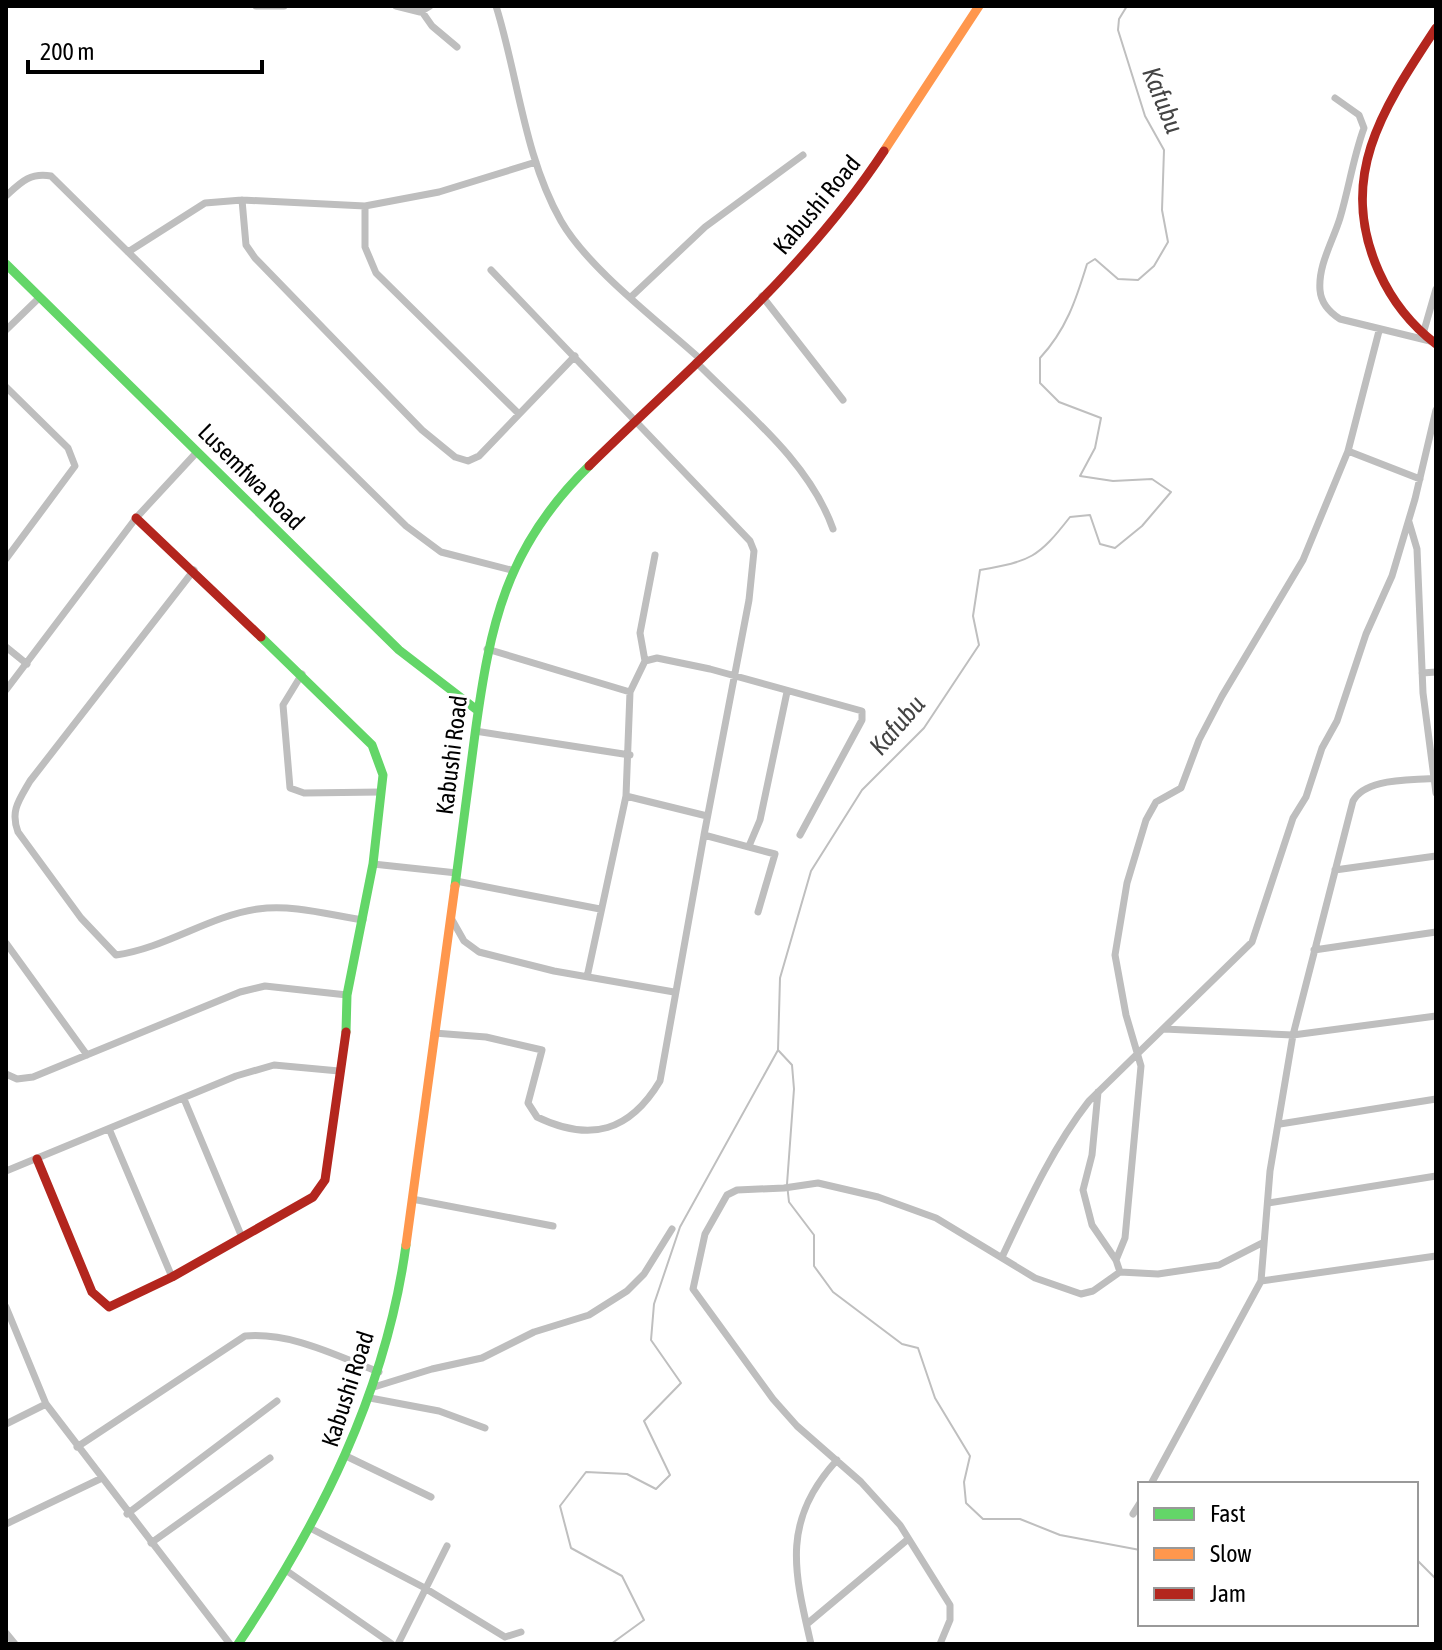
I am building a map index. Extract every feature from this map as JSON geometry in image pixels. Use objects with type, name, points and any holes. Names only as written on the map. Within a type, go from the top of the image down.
[{"type":"main road","name":"Kabushi Road","points":[[238,1644],[312,1529],[348,1457],[379,1372],[402,1272],[487,649],[495,612],[511,570],[540,517],[805,255],[849,204],[979,6]]},
{"type":"main road","points":[[1434,343],[1399,307],[1379,274],[1366,242],[1360,194],[1369,146],[1397,89],[1436,28]]},
{"type":"main road","name":"Lusemfwa Road","points":[[6,264],[399,650],[448,691],[477,710]]},
{"type":"main road","points":[[37,1159],[96,1300],[109,1307],[117,1306],[172,1277],[241,1235],[313,1197],[322,1189],[332,1143],[339,1071],[346,1037],[347,995],[373,864],[381,792],[380,760],[372,745],[302,674],[136,518]]},
{"type":"street","points":[[256,6],[284,6]]},
{"type":"street","points":[[396,6],[419,9],[430,6]]},
{"type":"street","points":[[496,6],[536,162],[570,235],[776,442],[826,510],[833,529]]},
{"type":"street","points":[[419,9],[457,47]]},
{"type":"street","points":[[1335,98],[1359,115],[1364,124],[1321,275],[1321,298],[1333,315],[1379,331],[1434,343]]},
{"type":"street","points":[[632,296],[705,227],[803,155]]},
{"type":"street","points":[[128,252],[205,203],[242,200],[365,206],[439,192],[536,162]]},
{"type":"street","points":[[6,196],[23,180],[39,174],[51,176],[428,544],[464,560],[511,570]]},
{"type":"street","points":[[1345,191],[1360,194]]},
{"type":"street","points":[[242,200],[246,245],[255,258],[422,430],[455,457],[468,461],[479,456],[575,356]]},
{"type":"street","points":[[365,206],[365,247],[376,273],[519,414]]},
{"type":"street","points":[[434,1033],[486,1037],[542,1050],[528,1103],[537,1117],[573,1129],[614,1127],[642,1109],[660,1081],[732,676],[749,600],[754,551],[750,541],[491,270]]},
{"type":"street","points":[[1423,334],[1436,289]]},
{"type":"street","points":[[762,296],[843,400]]},
{"type":"street","points":[[6,330],[40,297]]},
{"type":"street","points":[[1116,1260],[1125,1238],[1141,1073],[1115,955],[1127,883],[1146,820],[1156,802],[1181,788],[1209,718],[1303,560],[1348,451],[1379,331]]},
{"type":"street","points":[[6,387],[68,448],[75,466],[6,559]]},
{"type":"street","points":[[1003,1255],[1063,1138],[1098,1092],[1252,942],[1293,818],[1306,797],[1322,748],[1337,721],[1409,521],[1436,410]]},
{"type":"street","points":[[1348,451],[1420,479]]},
{"type":"street","points":[[6,690],[136,518],[197,452]]},
{"type":"street","points":[[1409,521],[1417,549],[1422,673],[1436,793]]},
{"type":"street","points":[[587,977],[626,796],[630,755],[630,692],[645,661],[640,633],[655,555]]},
{"type":"street","points":[[194,570],[30,781],[14,808],[13,819],[18,832],[81,918],[116,955],[257,909],[280,907],[363,920]]},
{"type":"street","points":[[6,647],[27,664]]},
{"type":"street","points":[[487,649],[630,692]]},
{"type":"street","points":[[645,661],[657,658],[732,676],[857,708],[864,714],[800,835]]},
{"type":"street","points":[[1422,673],[1436,672]]},
{"type":"street","points":[[302,674],[283,705],[290,788],[304,793],[381,792]]},
{"type":"street","points":[[749,846],[760,820],[787,692]]},
{"type":"street","points":[[475,731],[630,755]]},
{"type":"street","points":[[1152,1482],[1261,1281],[1268,1203],[1293,1035],[1335,870],[1359,791],[1435,778]]},
{"type":"street","points":[[626,796],[707,816]]},
{"type":"street","points":[[704,835],[775,854],[758,912]]},
{"type":"street","points":[[1335,870],[1436,856]]},
{"type":"street","points":[[373,864],[456,877],[600,909]]},
{"type":"street","points":[[451,918],[471,949],[587,977],[674,992]]},
{"type":"street","points":[[1314,950],[1436,932]]},
{"type":"street","points":[[6,943],[87,1055]]},
{"type":"street","points":[[6,1074],[17,1079],[33,1077],[240,992],[265,986],[347,995]]},
{"type":"street","points":[[1164,1029],[1293,1035],[1436,1016]]},
{"type":"street","points":[[6,1171],[110,1131],[236,1076],[274,1065],[339,1071]]},
{"type":"street","points":[[1098,1092],[1092,1155],[1083,1190],[1092,1225],[1116,1260],[1120,1272]]},
{"type":"street","points":[[184,1099],[241,1235]]},
{"type":"street","points":[[1280,1124],[1436,1099]]},
{"type":"street","points":[[110,1131],[172,1277]]},
{"type":"street","points":[[1268,1203],[1436,1176]]},
{"type":"street","points":[[940,1644],[950,1620],[950,1605],[895,1519],[773,1399],[692,1284],[709,1223],[727,1195],[750,1188],[788,1188],[818,1183],[878,1197],[936,1218],[1003,1255],[1035,1278],[1081,1294],[1093,1291],[1120,1272],[1158,1274],[1219,1265],[1264,1242]]},
{"type":"street","points":[[412,1199],[553,1226]]},
{"type":"street","points":[[374,1387],[482,1358],[534,1332],[589,1315],[627,1291],[644,1274],[672,1229]]},
{"type":"street","points":[[1261,1281],[1436,1256]]},
{"type":"street","points":[[6,1307],[46,1404],[100,1479],[230,1644]]},
{"type":"street","points":[[77,1447],[245,1336],[276,1337],[304,1344],[379,1372]]},
{"type":"street","points":[[370,1398],[439,1411],[485,1428]]},
{"type":"street","points":[[127,1514],[277,1401]]},
{"type":"street","points":[[6,1424],[46,1404]]},
{"type":"street","points":[[348,1457],[431,1497]]},
{"type":"street","points":[[151,1543],[270,1458]]},
{"type":"street","points":[[811,1644],[795,1570],[799,1523],[815,1485],[837,1460]]},
{"type":"street","points":[[6,1524],[100,1479]]},
{"type":"street","points":[[1133,1514],[1138,1506]]},
{"type":"street","points":[[312,1529],[423,1587],[505,1637],[521,1632]]},
{"type":"street","points":[[807,1624],[907,1540]]},
{"type":"street","points":[[287,1571],[398,1643],[423,1587],[447,1546]]},
{"type":"street","points":[[6,1633],[15,1644]]},
{"type":"waterway","name":"Kafubu","points":[[611,1644],[644,1620],[622,1576],[571,1548],[560,1506],[586,1472],[627,1474],[656,1489],[670,1475],[644,1421],[681,1383],[651,1340],[654,1304],[680,1227],[778,1050],[780,978],[811,871],[862,790],[924,728],[979,645],[973,616],[980,570],[1032,556],[1050,541],[1070,517],[1090,515],[1100,544],[1115,548],[1142,526],[1171,492],[1152,479],[1113,481],[1080,476],[1095,448],[1101,418],[1059,402],[1040,383],[1040,358],[1057,337],[1069,314],[1087,264],[1095,259],[1118,279],[1138,280],[1154,266],[1168,242],[1162,210],[1164,150],[1145,116],[1118,30],[1119,19],[1127,6]]},
{"type":"waterway","points":[[778,1050],[792,1065],[794,1089],[787,1184],[789,1202],[814,1235],[814,1266],[833,1292],[902,1344],[918,1348],[935,1398],[970,1456],[964,1482],[966,1503],[983,1519],[1020,1519],[1060,1535],[1138,1550]]},
{"type":"waterway","points":[[1418,1561],[1436,1579]]},
{"type":"traffic: fast","points":[[6,264],[399,650],[477,710]]},
{"type":"traffic: fast","points":[[455,886],[487,657],[506,589],[538,527],[589,466]]},
{"type":"traffic: fast","points":[[261,637],[372,745],[383,775],[373,864],[347,995],[346,1032]]},
{"type":"traffic: fast","points":[[238,1644],[296,1551],[345,1454],[383,1352],[406,1245]]},
{"type":"traffic: slow","points":[[884,151],[979,6]]},
{"type":"traffic: slow","points":[[406,1245],[455,886]]},
{"type":"traffic: jam","points":[[1436,28],[1384,115],[1364,173],[1362,204],[1367,237],[1384,283],[1403,312],[1436,344]]},
{"type":"traffic: jam","points":[[589,466],[783,277],[853,195],[884,151]]},
{"type":"traffic: jam","points":[[136,518],[261,637]]},
{"type":"traffic: jam","points":[[37,1159],[92,1292],[109,1307],[172,1277],[313,1197],[325,1180],[346,1032]]}]
